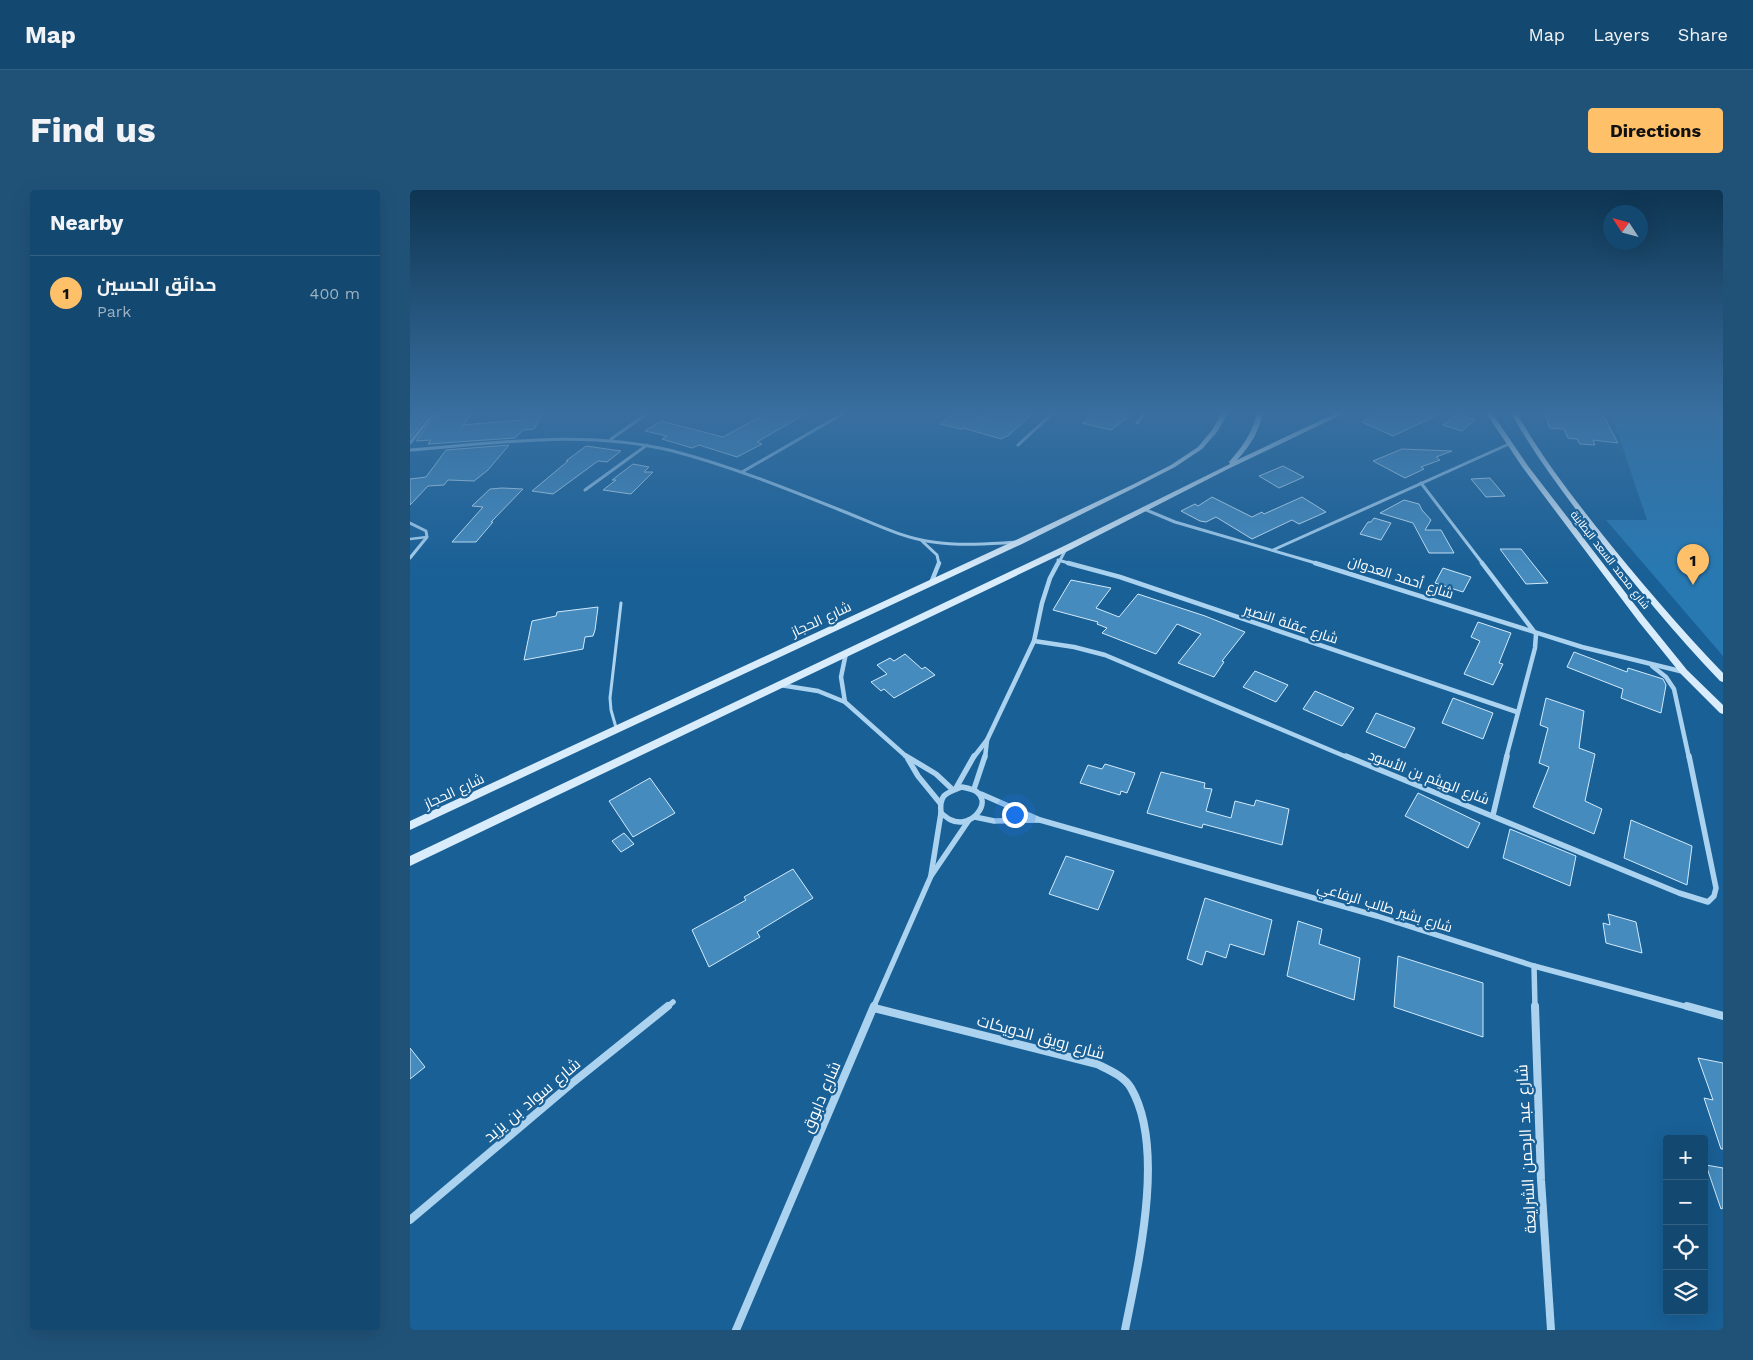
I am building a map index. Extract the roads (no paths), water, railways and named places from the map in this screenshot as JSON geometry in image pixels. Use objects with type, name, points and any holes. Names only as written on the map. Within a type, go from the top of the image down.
[{"type":"main road","name":"شارع الحجاز","points":[[410,826],[1019,542],[1173,466]]},
{"type":"main road","points":[[410,862],[1067,548],[1230,466]]},
{"type":"main road","name":"شارع محمد السعد البطاينة","points":[[1537,468],[1642,620],[1684,672],[1723,712]]},
{"type":"main road","name":"شارع محمد السعد البطاينة","points":[[1537,468],[1683,637],[1723,679]]},
{"type":"street","points":[[585,490],[618,466]]},
{"type":"street","points":[[722,466],[742,472],[921,540],[933,549],[940,562],[931,583]]},
{"type":"street","points":[[742,472],[752,466]]},
{"type":"street","points":[[1273,550],[1460,466]]},
{"type":"street","points":[[1421,484],[1536,634]]},
{"type":"street","name":"شارع أحمد العدوان","points":[[1144,509],[1175,522],[1409,592],[1536,634],[1652,666],[1684,672]]},
{"type":"street","points":[[410,523],[426,531],[427,537],[410,558]]},
{"type":"street","points":[[921,540],[972,544],[1019,542]]},
{"type":"street","points":[[780,685],[812,690],[845,702],[908,758],[936,774],[954,789],[974,789],[981,794],[984,804],[980,813],[969,820],[952,821],[941,812],[940,803],[942,798],[954,789],[971,760],[987,740],[1034,641],[1042,603],[1058,560],[1067,548]]},
{"type":"street","name":"شارع عقلة النصير","points":[[1058,560],[1120,577],[1517,712]]},
{"type":"street","name":"شارع الهيثم بن الأسود","points":[[1034,641],[1074,647],[1105,655],[1424,789],[1493,815],[1517,712],[1535,648],[1536,634]]},
{"type":"street","points":[[845,702],[839,678],[846,653]]},
{"type":"street","name":"شارع أحمد العدوان","points":[[1493,815],[1679,894],[1708,902],[1714,896],[1716,888],[1674,689],[1666,678],[1652,666]]},
{"type":"street","points":[[974,789],[984,762],[987,740]]},
{"type":"street","points":[[908,758],[918,776],[940,803]]},
{"type":"street","name":"شارع بشير طالب الرفاعي","points":[[981,794],[1040,820],[1377,916],[1534,966],[1723,1016]]},
{"type":"street","name":"شارع دابوق","points":[[931,876],[941,812]]},
{"type":"street","name":"شارع بشير طالب الرفاعي","points":[[975,817],[994,822],[1040,820]]},
{"type":"street","name":"شارع دابوق","points":[[736,1330],[931,876],[969,820]]},
{"type":"street","name":"شارع عبد الرحمن الشرايعة","points":[[1534,966],[1541,1180],[1551,1330]]},
{"type":"street","name":"شارع سواد بن يزيد","points":[[410,1220],[571,1084],[673,1002]]},
{"type":"street","name":"شارع رويق الدويكات","points":[[874,1008],[1097,1064],[1118,1075],[1130,1088],[1145,1130],[1147,1170],[1140,1253],[1126,1330]]},
{"type":"lane","points":[[410,539],[427,537]]},
{"type":"lane","points":[[617,731],[611,710],[610,698],[621,603]]},
{"type":"place","name":"حدائق الحسين","points":[[1693,585]]}]
